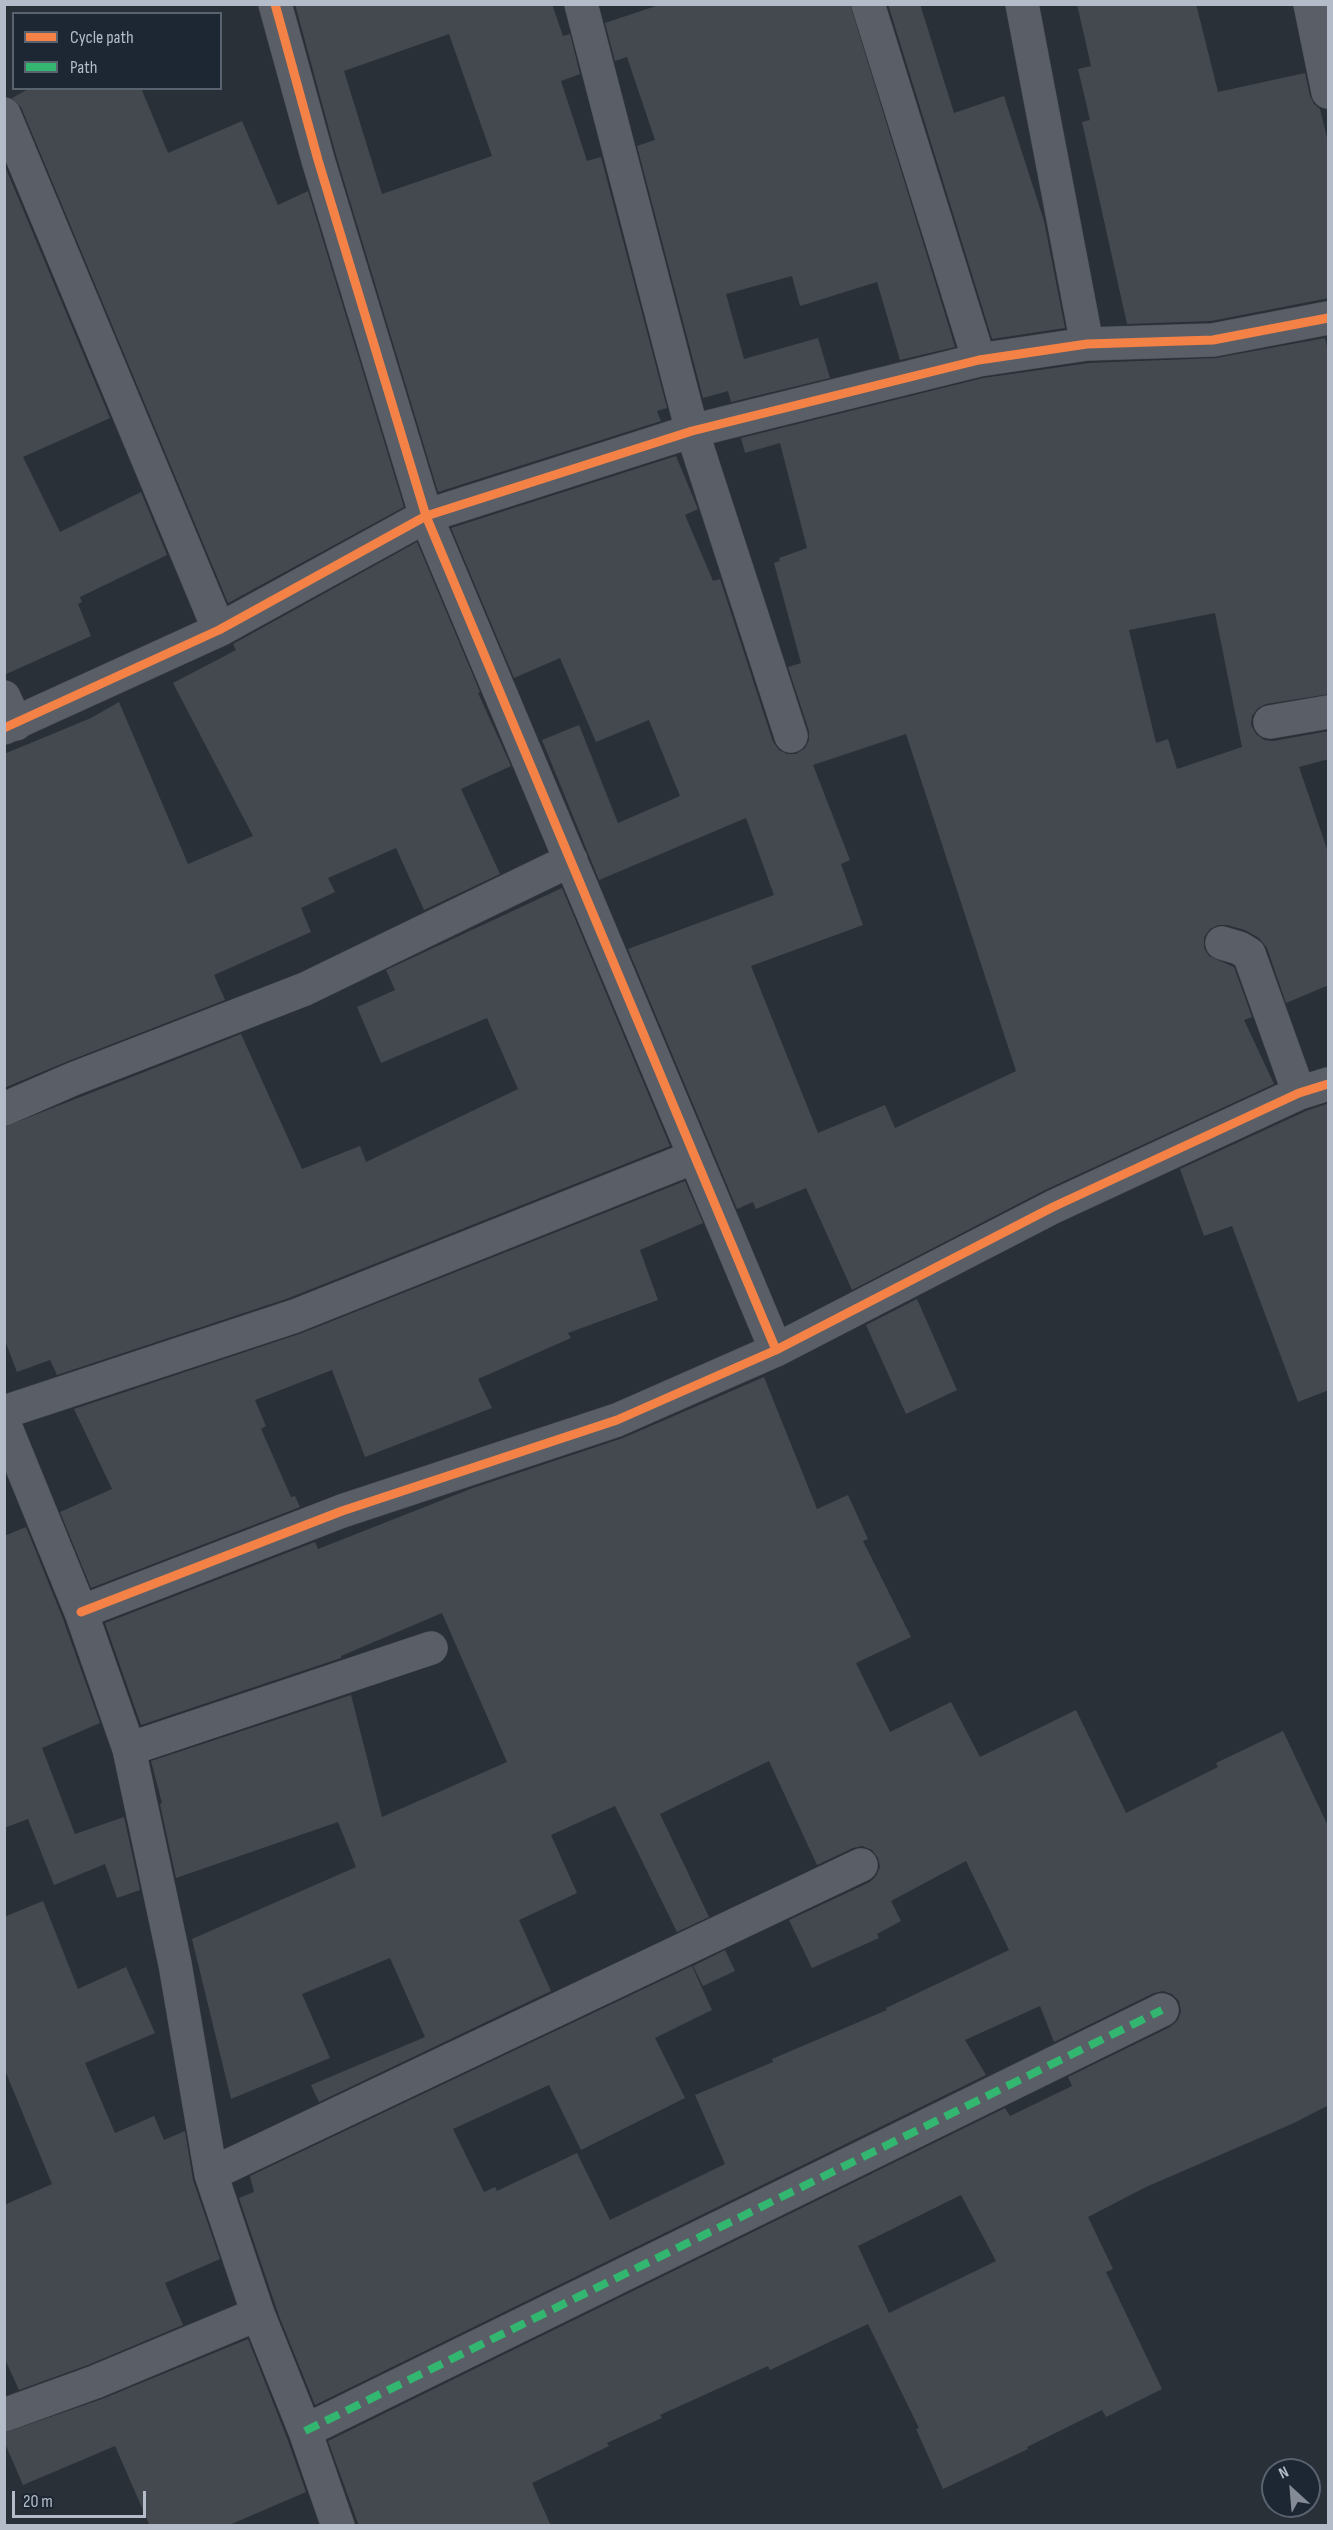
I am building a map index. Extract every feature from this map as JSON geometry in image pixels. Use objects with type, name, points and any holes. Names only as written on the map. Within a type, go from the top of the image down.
[{"type":"street","points":[[275,4],[318,160],[426,516],[776,1350]]},
{"type":"street","points":[[581,4],[692,431],[791,736]]},
{"type":"street","points":[[868,4],[979,360]]},
{"type":"street","points":[[1023,4],[1087,344]]},
{"type":"street","points":[[1310,4],[1329,93]]},
{"type":"street","points":[[4,114],[219,630]]},
{"type":"street","points":[[8,716],[219,630],[426,516],[692,431],[979,360],[1087,344],[1213,340],[1329,318]]},
{"type":"street","points":[[1270,722],[1329,712]]},
{"type":"street","points":[[4,1109],[73,1079],[304,989],[571,860]]},
{"type":"street","points":[[81,1612],[342,1511],[617,1420],[776,1350],[1053,1207],[1314,1089],[1249,954],[1222,943]]},
{"type":"street","points":[[4,1412],[295,1316],[694,1157]]},
{"type":"street","points":[[4,1423],[81,1612],[129,1749],[175,1964],[211,2174],[258,2314],[305,2431],[338,2526]]},
{"type":"street","points":[[129,1749],[431,1648]]},
{"type":"street","points":[[211,2174],[861,1865]]},
{"type":"street","points":[[305,2431],[1162,2010]]},
{"type":"street","points":[[4,2415],[95,2382],[258,2314]]},
{"type":"building","points":[[295,4],[552,4],[563,36],[570,34],[580,74],[561,81],[587,161],[601,157],[667,408],[657,411],[661,421],[438,492],[336,155]],"holes":[[[449,34],[492,156],[382,194],[344,71]]]},
{"type":"building","points":[[662,4],[850,4],[955,347],[900,360],[877,282],[800,306],[792,276],[726,294],[744,359],[818,338],[830,378],[731,402],[728,391],[703,398],[637,146],[655,140],[627,57],[615,61],[605,23]]},
{"type":"building","points":[[888,4],[920,4],[954,113],[1004,96],[1044,221],[1065,328],[992,339]]},
{"type":"building","points":[[1077,4],[1196,4],[1218,92],[1305,73],[1310,96],[1320,109],[1329,146],[1329,298],[1211,321],[1127,324],[1082,122],[1090,120],[1078,69],[1091,66]]},
{"type":"building","points":[[26,90],[142,90],[168,153],[242,121],[278,205],[308,191],[404,507],[228,603],[21,107],[12,98]]},
{"type":"building","points":[[4,164],[110,418],[23,457],[60,532],[141,492],[167,555],[80,597],[82,602],[78,604],[91,636],[4,675]]},
{"type":"building","points":[[1325,338],[1329,355],[1329,694],[1266,704],[1258,708],[1252,716],[1251,725],[1256,734],[1264,740],[1273,741],[1329,731],[1329,759],[1299,767],[1329,855],[1329,985],[1286,1003],[1267,948],[1259,938],[1245,930],[1227,925],[1218,925],[1210,929],[1204,937],[1204,948],[1209,956],[1234,967],[1252,1017],[1244,1020],[1274,1084],[1045,1190],[852,1290],[806,1188],[756,1209],[753,1202],[737,1209],[628,949],[774,895],[746,818],[599,880],[542,740],[579,725],[618,823],[680,796],[649,720],[596,742],[560,658],[514,678],[451,528],[676,456],[698,509],[685,515],[713,581],[720,579],[773,742],[779,750],[787,754],[796,754],[805,748],[809,740],[809,731],[788,667],[801,663],[774,563],[780,561],[779,558],[807,548],[780,443],[745,453],[741,438],[983,378],[1089,363],[1216,358]],"holes":[[[1215,613],[1242,747],[1177,769],[1168,739],[1156,743],[1129,630]],[[906,734],[1016,1071],[895,1128],[885,1105],[818,1133],[751,966],[863,925],[841,864],[850,860],[813,765]]]},
{"type":"building","points":[[417,542],[480,692],[478,693],[511,766],[461,789],[500,874],[424,910],[396,848],[328,878],[335,892],[301,908],[311,932],[214,975],[225,1000],[4,1088],[4,754],[91,718],[119,702],[188,864],[253,836],[173,683],[236,650],[233,644]]},
{"type":"building","points":[[562,888],[670,1146],[289,1298],[57,1375],[50,1360],[17,1372],[4,1338],[4,1127],[241,1034],[302,1169],[360,1146],[366,1162],[518,1089],[487,1018],[381,1063],[357,1007],[395,990],[386,970]]},
{"type":"building","points":[[1329,1103],[1329,1390],[1298,1402],[1232,1226],[1204,1236],[1180,1169],[1306,1111]]},
{"type":"building","points":[[685,1181],[703,1223],[640,1250],[658,1300],[568,1333],[571,1338],[478,1379],[492,1408],[365,1457],[332,1370],[255,1400],[266,1426],[261,1429],[291,1497],[295,1496],[300,1507],[91,1588],[60,1512],[112,1489],[74,1409],[302,1333]]},
{"type":"building","points":[[917,1299],[957,1390],[906,1414],[866,1325]]},
{"type":"building","points":[[764,1377],[817,1509],[848,1495],[868,1539],[863,1541],[911,1637],[856,1663],[890,1732],[951,1702],[980,1757],[1076,1710],[1126,1813],[1218,1767],[1216,1763],[1283,1731],[1329,1828],[1329,2105],[1294,2123],[1146,2187],[1088,2217],[1113,2269],[1106,2272],[1162,2389],[1106,2417],[1102,2410],[1027,2447],[1028,2449],[943,2489],[916,2429],[919,2428],[868,2324],[770,2370],[768,2366],[660,2415],[662,2418],[607,2443],[609,2446],[532,2483],[551,2526],[359,2526],[328,2441],[1005,2108],[1010,2116],[1072,2086],[1068,2077],[1170,2027],[1178,2020],[1181,2011],[1179,2001],[1172,1994],[1163,1991],[1154,1993],[1054,2042],[1040,2006],[965,2040],[986,2075],[315,2405],[279,2316],[239,2198],[254,2192],[250,2176],[692,1966],[712,2010],[655,2038],[685,2098],[581,2150],[549,2085],[453,2129],[484,2192],[495,2187],[497,2191],[577,2153],[610,2220],[725,2164],[695,2095],[887,2010],[886,2008],[1009,1950],[966,1861],[891,1901],[901,1921],[877,1934],[879,1938],[812,1968],[789,1920],[870,1882],[880,1867],[878,1858],[872,1850],[862,1846],[817,1865],[769,1761],[660,1814],[709,1917],[677,1932],[615,1806],[551,1835],[577,1893],[519,1920],[551,1991],[319,2102],[311,2085],[425,2037],[390,1958],[302,1994],[330,2058],[231,2099],[192,1939],[356,1867],[338,1822],[176,1878],[160,1804],[162,1803],[151,1761],[351,1695],[382,1817],[507,1762],[442,1613],[341,1656],[341,1658],[141,1725],[105,1623],[315,1542],[318,1549],[473,1488],[623,1438]],"holes":[[[961,2195],[996,2261],[889,2313],[858,2246]]]},
{"type":"building","points":[[26,1527],[63,1619],[100,1723],[42,1748],[75,1834],[124,1817],[140,1890],[117,1898],[105,1864],[54,1885],[28,1819],[4,1828],[4,1536]]},
{"type":"building","points":[[43,1901],[78,1989],[126,1967],[155,2033],[85,2063],[115,2133],[154,2116],[164,2140],[185,2131],[193,2180],[220,2259],[165,2283],[183,2325],[88,2365],[19,2390],[4,2357],[4,2205],[52,2184],[4,2068],[4,1917]]},
{"type":"building","points":[[725,1950],[735,1971],[703,1986],[693,1966]]},
{"type":"building","points":[[248,2339],[306,2492],[227,2526],[150,2526],[115,2446],[23,2485],[4,2441],[4,2433],[102,2399]]},
{"type":"marked path","points":[[305,2431],[1162,2010]]},
{"type":"cycle path","points":[[275,4],[318,160],[426,516],[776,1350]]},
{"type":"cycle path","points":[[4,728],[219,630],[426,516],[692,431],[979,360],[1087,344],[1213,340],[1328,318]]},
{"type":"cycle path","points":[[81,1612],[342,1511],[617,1420],[776,1350],[1053,1207],[1299,1093],[1328,1084]]}]
